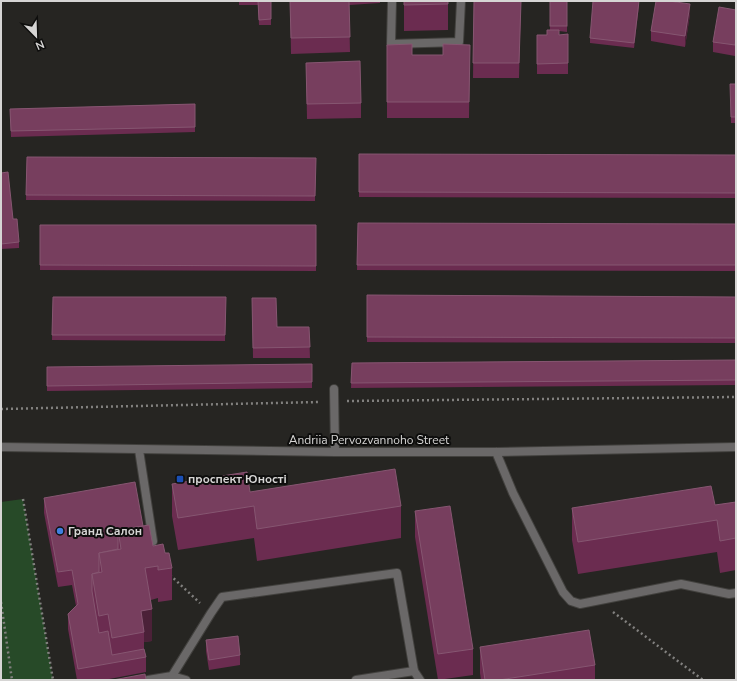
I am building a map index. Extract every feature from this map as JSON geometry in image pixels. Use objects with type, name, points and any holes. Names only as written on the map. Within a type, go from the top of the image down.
[{"type":"street","points":[[392,1],[391,44],[459,42],[461,1]]},
{"type":"street","points":[[334,389],[335,452]]},
{"type":"street","name":"Andriia Pervozvannoho Street","points":[[1,447],[335,452],[496,452],[736,447]]},
{"type":"street","points":[[139,450],[153,541]]},
{"type":"street","points":[[496,452],[513,493],[563,592],[571,601],[580,604],[681,584],[729,594],[736,593]]},
{"type":"street","points":[[173,678],[222,597],[397,573],[414,672],[420,680]]},
{"type":"street","points":[[356,680],[414,672]]},
{"type":"street","points":[[148,680],[173,678],[186,680]]},
{"type":"path","points":[[1,410],[334,401],[736,397]]},
{"type":"path","points":[[23,499],[53,680]]},
{"type":"path","points":[[167,572],[211,613]]},
{"type":"path","points":[[598,600],[703,680]]},
{"type":"path","points":[[1,602],[12,680]]},
{"type":"green space","points":[[23,499],[53,680],[1,680],[1,502]]},
{"type":"building","points":[[258,1],[271,1],[271,19],[259,20]]},
{"type":"building","points":[[290,1],[349,1],[350,37],[291,38]]},
{"type":"building","points":[[404,1],[448,1],[448,4],[404,5]]},
{"type":"building","points":[[474,1],[521,1],[519,63],[473,63]]},
{"type":"building","points":[[550,1],[567,1],[567,26],[550,26]]},
{"type":"building","points":[[593,1],[639,1],[634,43],[590,38]]},
{"type":"building","points":[[656,1],[690,4],[685,36],[651,31]]},
{"type":"building","points":[[719,7],[736,10],[735,45],[713,42]]},
{"type":"building","points":[[547,30],[559,30],[559,35],[568,34],[568,63],[537,64],[537,35],[547,35]]},
{"type":"building","points":[[412,44],[412,55],[443,55],[443,44],[470,45],[469,102],[387,102],[387,45]]},
{"type":"building","points":[[360,61],[361,103],[307,104],[306,63]]},
{"type":"building","points":[[730,84],[736,84],[736,117],[731,117]]},
{"type":"building","points":[[195,104],[195,127],[11,131],[10,109]]},
{"type":"building","points":[[359,154],[736,155],[736,193],[359,192]]},
{"type":"building","points":[[27,157],[316,158],[315,196],[26,195]]},
{"type":"building","points":[[8,172],[13,219],[17,219],[19,242],[1,244],[1,173]]},
{"type":"building","points":[[358,223],[736,224],[736,265],[357,265]]},
{"type":"building","points":[[40,225],[316,225],[316,266],[40,265]]},
{"type":"building","points":[[367,295],[736,297],[736,338],[367,337]]},
{"type":"building","points":[[53,297],[226,297],[225,335],[52,335]]},
{"type":"building","points":[[252,298],[276,298],[277,327],[309,327],[310,347],[253,348]]},
{"type":"building","points":[[736,360],[736,380],[351,383],[352,363]]},
{"type":"building","points":[[312,364],[312,382],[47,386],[47,367]]},
{"type":"building","points":[[395,469],[401,506],[257,529],[254,506],[178,518],[172,484],[247,472],[250,492]]},
{"type":"building","points":[[135,482],[143,526],[118,530],[118,549],[99,553],[99,572],[92,574],[92,591],[99,633],[108,631],[112,655],[144,649],[146,657],[78,669],[68,614],[78,604],[72,570],[58,572],[44,498]]},
{"type":"building","points":[[711,486],[715,505],[736,502],[736,538],[720,541],[717,520],[578,542],[572,508]]},
{"type":"building","points":[[450,506],[473,649],[438,654],[415,511]]},
{"type":"building","points":[[149,525],[153,546],[163,544],[165,553],[169,553],[172,568],[158,570],[158,566],[145,568],[152,609],[141,611],[144,632],[112,638],[108,614],[99,616],[92,574],[102,572],[99,553],[121,549],[118,530]]},
{"type":"building","points":[[589,630],[595,665],[499,680],[485,680],[480,647]]},
{"type":"building","points":[[238,636],[240,655],[209,660],[206,640]]},
{"type":"building","points":[[145,674],[146,680],[113,680]]},
{"type":"place","name":"проспект Юності","points":[[180,479]]},
{"type":"place","name":"Гранд Салон","points":[[60,531]]}]
